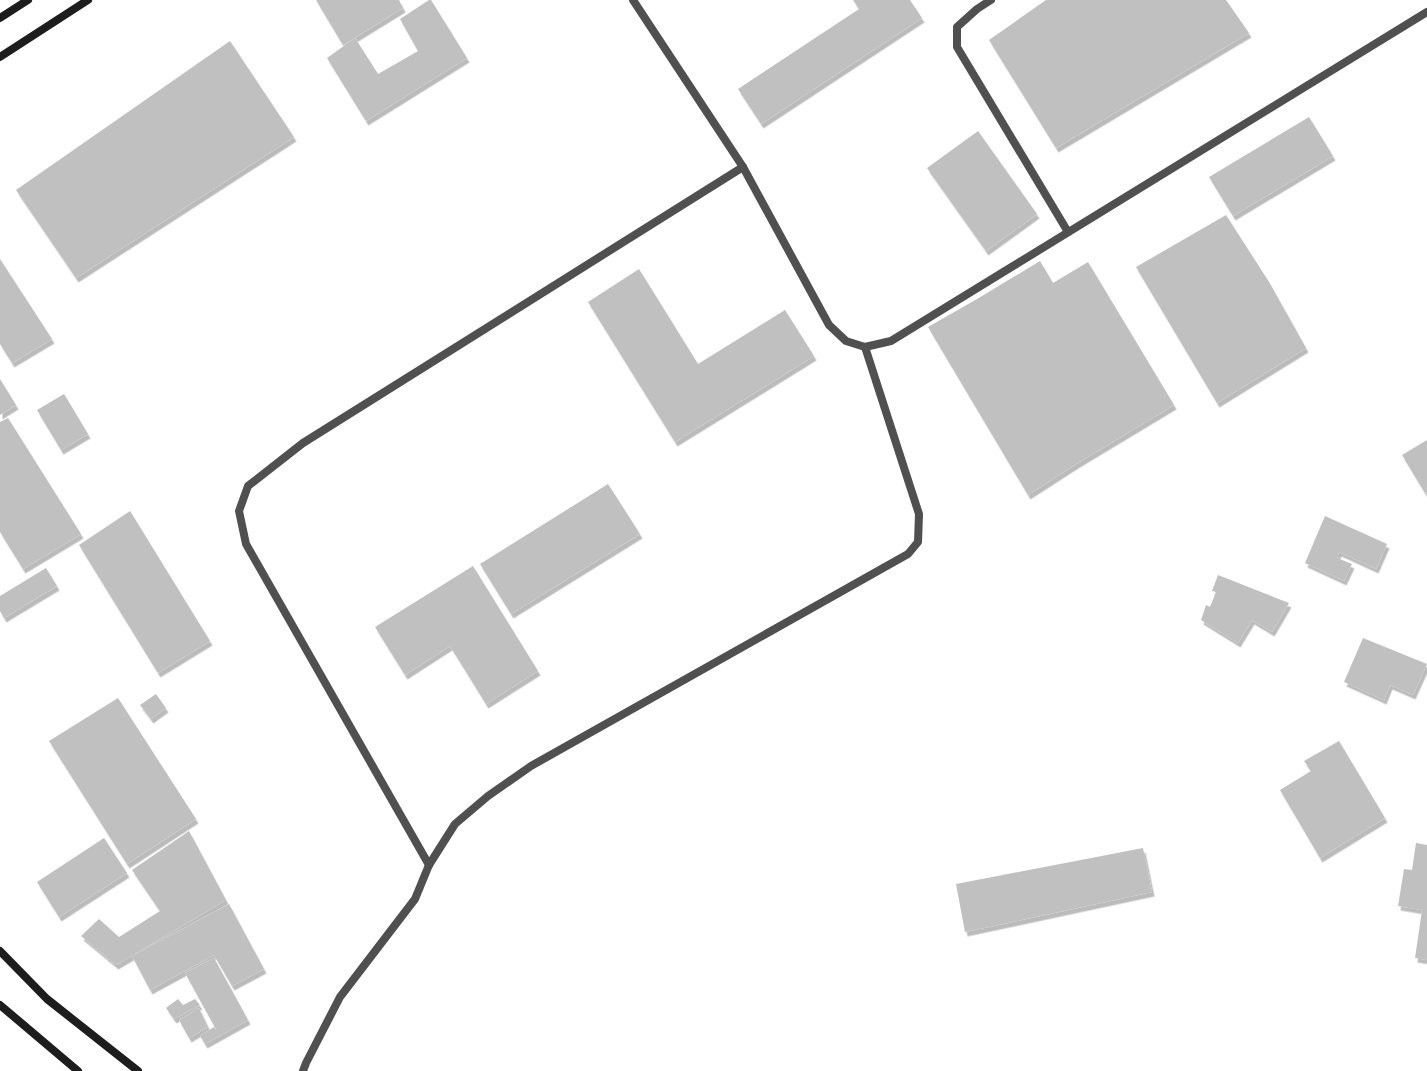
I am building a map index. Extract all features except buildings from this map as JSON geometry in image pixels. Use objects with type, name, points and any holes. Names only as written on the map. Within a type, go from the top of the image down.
[{"type":"street","points":[[0,18],[28,0]]},
{"type":"street","points":[[0,57],[88,0]]},
{"type":"street","points":[[633,0],[743,167],[829,324],[846,341],[865,347],[891,341],[1427,12]]},
{"type":"street","points":[[991,0],[977,9],[957,27],[957,47],[1068,232]]},
{"type":"street","points":[[429,865],[246,544],[239,511],[248,486],[302,443],[743,167]]},
{"type":"street","points":[[304,1071],[306,1063],[340,997],[415,899],[429,865],[455,824],[488,796],[531,766],[908,554],[918,542],[919,514],[865,347]]},
{"type":"street","points":[[0,951],[47,999],[138,1071]]},
{"type":"street","points":[[0,1005],[78,1071]]}]
